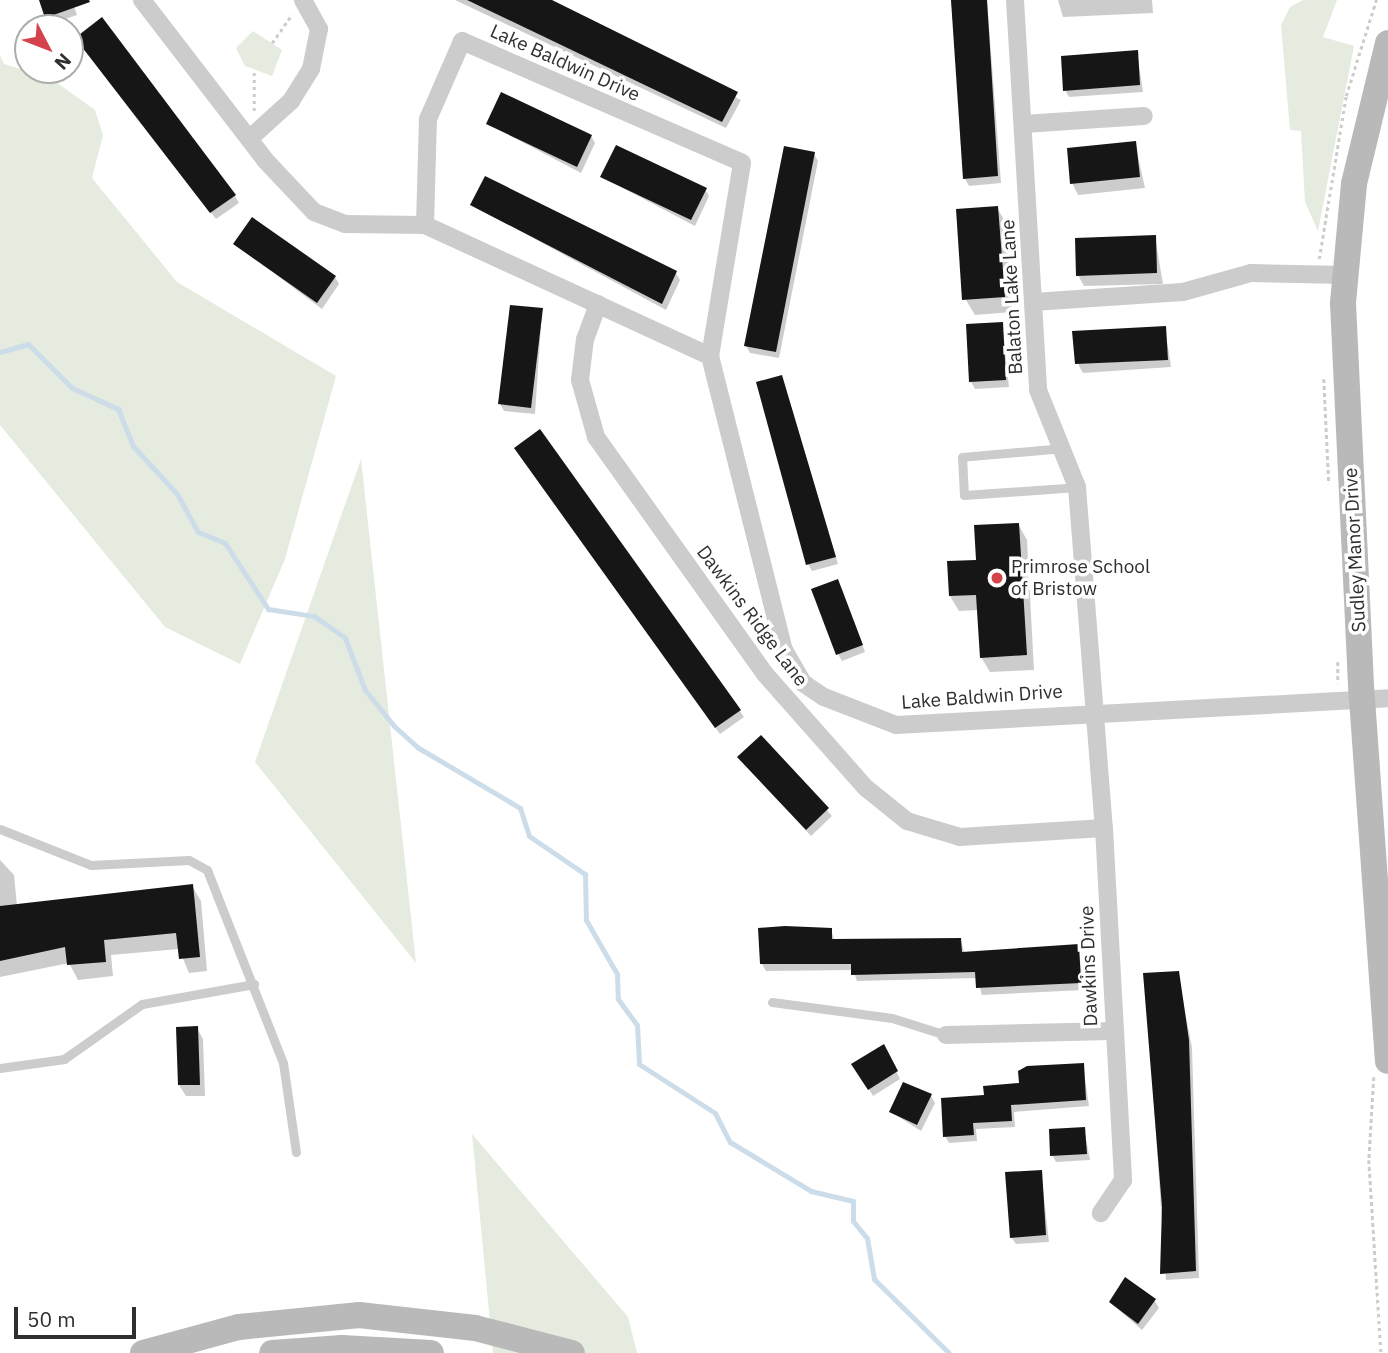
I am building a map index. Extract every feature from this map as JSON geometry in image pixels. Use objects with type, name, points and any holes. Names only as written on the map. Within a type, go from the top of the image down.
[{"type":"main road","name":"Sudley Manor Drive","points":[[1388,43],[1354,184],[1346,275],[1362,699],[1388,1061]]},
{"type":"main road","points":[[143,1353],[239,1327],[359,1315],[475,1328],[572,1353]]},
{"type":"main road","points":[[272,1353],[342,1348],[431,1353]]},
{"type":"street","points":[[142,0],[298,200],[329,220],[425,225],[710,356]]},
{"type":"street","name":"Balaton Lake Lane","points":[[1015,0],[1038,390],[1066,448],[1077,487],[1092,710]]},
{"type":"street","points":[[249,139],[291,101],[311,69],[319,29],[298,5]]},
{"type":"street","name":"Lake Baldwin Drive","points":[[425,225],[428,120],[462,41],[742,163],[710,356],[779,631],[803,683],[897,725],[1092,710],[1388,698]]},
{"type":"street","points":[[1024,124],[1144,116]]},
{"type":"street","points":[[1033,302],[1183,292],[1251,273],[1346,275]]},
{"type":"street","name":"Dawkins Ridge Lane","points":[[598,304],[585,339],[580,380],[596,437],[765,674],[866,788],[907,821],[952,836],[1104,828]]},
{"type":"street","name":"Dawkins Drive","points":[[1092,710],[1104,828],[1112,1031],[1123,1180],[1101,1213]]},
{"type":"street","points":[[946,1035],[1112,1031]]},
{"type":"lane","points":[[1066,448],[962,457],[964,495],[1077,487]]},
{"type":"lane","points":[[0,829],[91,865],[189,860],[207,870],[283,1063],[296,1153]]},
{"type":"lane","points":[[0,1068],[64,1059],[142,1004],[254,984]]},
{"type":"lane","points":[[772,1002],[892,1018],[946,1035]]},
{"type":"path","points":[[1323,239],[1346,96],[1376,0]]},
{"type":"path","points":[[272,43],[298,5]]},
{"type":"path","points":[[249,139],[254,72]]},
{"type":"shaded area","points":[[1303,0],[1337,0],[1323,37],[1354,46],[1318,231],[1305,202],[1301,131],[1290,130],[1281,25],[1290,7]]},
{"type":"shaded area","points":[[253,31],[282,50],[272,76],[245,66],[236,48]]},
{"type":"shaded area","points":[[0,55],[4,64],[14,67],[14,84],[58,84],[95,110],[103,135],[92,178],[177,282],[336,376],[285,559],[240,664],[165,627],[0,425]]},
{"type":"shaded area","points":[[361,459],[416,963],[255,762]]},
{"type":"shaded area","points":[[472,1134],[628,1317],[637,1353],[493,1353]]},
{"type":"building","points":[[39,0],[90,2],[56,14],[44,14]]},
{"type":"building","points":[[467,0],[552,0],[738,92],[722,122]]},
{"type":"building","points":[[951,0],[987,0],[998,176],[963,179]]},
{"type":"building","points":[[102,17],[236,195],[210,213],[84,50],[84,31]]},
{"type":"building","points":[[1138,50],[1140,85],[1063,91],[1061,56]]},
{"type":"building","points":[[501,92],[592,135],[577,167],[486,124]]},
{"type":"building","points":[[1136,141],[1140,177],[1070,184],[1067,148]]},
{"type":"building","points":[[616,145],[707,188],[691,220],[600,177]]},
{"type":"building","points":[[784,146],[815,152],[776,352],[744,346]]},
{"type":"building","points":[[485,176],[677,271],[662,304],[470,205]]},
{"type":"building","points":[[998,206],[1005,297],[962,300],[956,209]]},
{"type":"building","points":[[252,217],[336,276],[317,303],[233,244]]},
{"type":"building","points":[[1156,235],[1157,273],[1076,276],[1075,238]]},
{"type":"building","points":[[510,305],[543,308],[531,408],[498,404]]},
{"type":"building","points":[[1003,322],[1006,380],[969,382],[966,324]]},
{"type":"building","points":[[1166,326],[1168,360],[1075,364],[1072,331]]},
{"type":"building","points":[[782,375],[836,557],[806,565],[756,382]]},
{"type":"building","points":[[540,429],[741,710],[715,728],[514,448]]},
{"type":"building","points":[[1019,523],[1027,655],[980,658],[976,595],[949,596],[947,561],[976,560],[974,525]]},
{"type":"building","points":[[838,579],[863,645],[836,655],[811,589]]},
{"type":"building","points":[[761,735],[829,808],[806,830],[737,757]]},
{"type":"building","points":[[193,884],[200,957],[179,959],[176,933],[104,940],[106,962],[67,965],[65,947],[0,961],[0,906]]},
{"type":"building","points":[[758,928],[832,928],[832,939],[961,938],[962,952],[1079,944],[1081,983],[976,988],[975,972],[851,975],[851,964],[760,964]]},
{"type":"building","points":[[1179,971],[1189,1040],[1196,1271],[1160,1274],[1162,1207],[1143,973]]},
{"type":"building","points":[[198,1026],[200,1085],[178,1085],[176,1027]]},
{"type":"building","points":[[884,1044],[898,1071],[868,1090],[851,1064]]},
{"type":"building","points":[[1084,1063],[1086,1100],[1011,1105],[1012,1121],[973,1123],[974,1135],[943,1137],[941,1098],[984,1095],[983,1086],[1019,1083],[1018,1071],[1027,1066]]},
{"type":"building","points":[[903,1082],[932,1094],[917,1125],[889,1112]]},
{"type":"building","points":[[1085,1127],[1087,1154],[1050,1156],[1049,1129]]},
{"type":"building","points":[[1042,1170],[1046,1235],[1010,1238],[1005,1172]]},
{"type":"building","points":[[1125,1277],[1156,1299],[1138,1324],[1109,1302]]},
{"type":"waterway","points":[[0,352],[28,344],[72,388],[118,409],[133,446],[177,494],[198,532],[225,543],[268,609],[314,616],[345,638],[365,690],[394,726],[417,747],[520,808],[529,836],[585,874],[586,920],[617,974],[618,999],[637,1025],[639,1064],[715,1113],[730,1142],[811,1191],[853,1201],[853,1221],[867,1238],[874,1279],[949,1353]]},
{"type":"place","name":"Primrose School of Bristow","points":[[997,578]]}]
